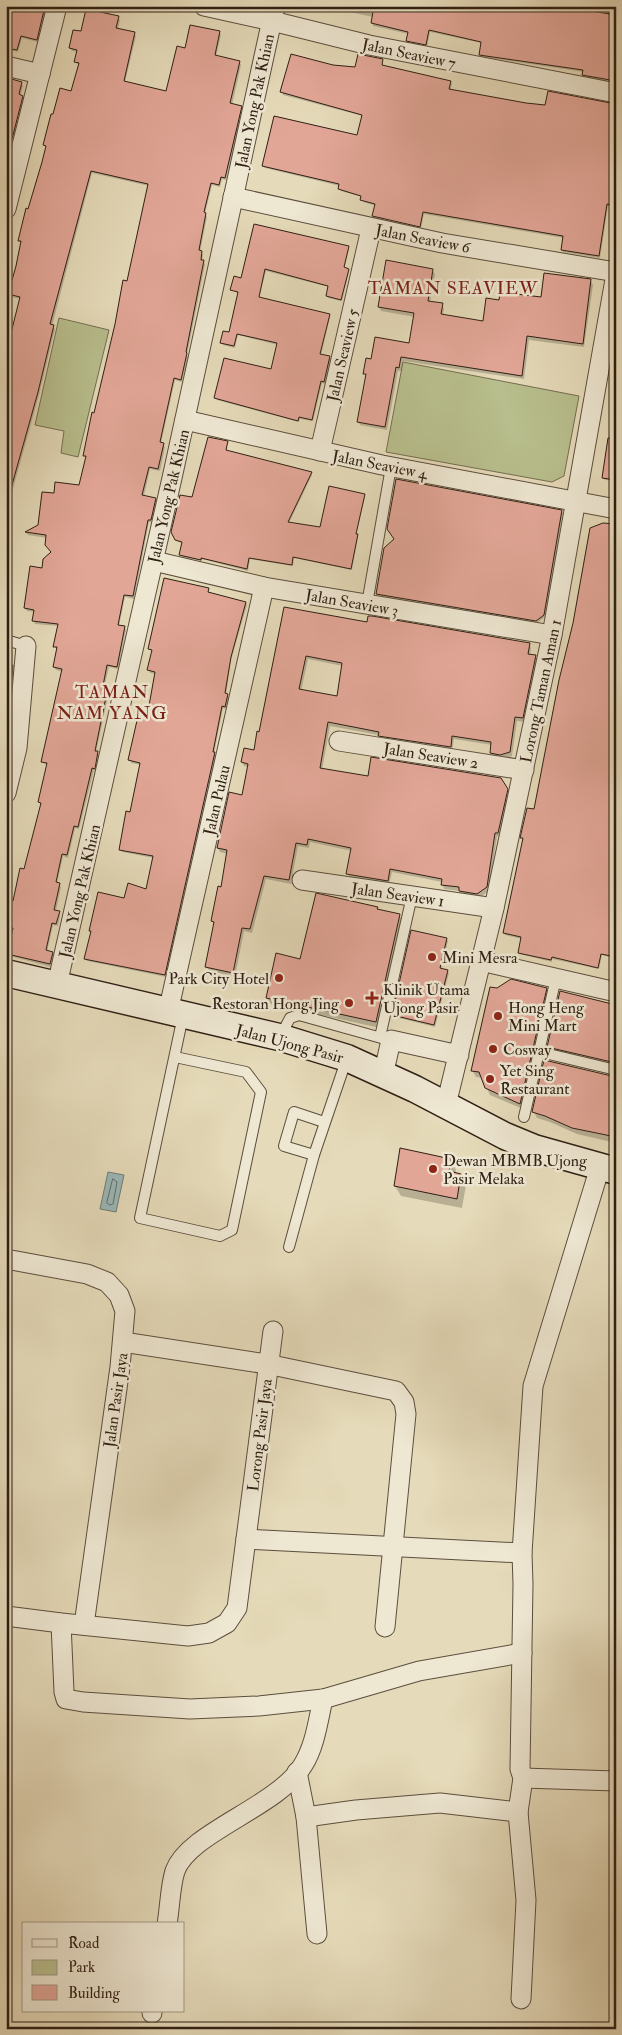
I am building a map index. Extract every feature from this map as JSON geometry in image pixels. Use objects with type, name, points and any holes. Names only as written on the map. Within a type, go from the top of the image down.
[{"type":"main road","name":"Jalan Ujong Pasir","points":[[6,973],[279,1037],[347,1058],[446,1104],[505,1136],[534,1148],[608,1169]]},
{"type":"street","points":[[6,209],[58,6]]},
{"type":"street","name":"Jalan Seaview 7","points":[[204,6],[273,13],[369,46],[616,93]]},
{"type":"street","name":"Jalan Yong Pak Khian","points":[[57,985],[154,561],[273,13]]},
{"type":"street","points":[[6,66],[40,74]]},
{"type":"street","name":"Jalan Seaview 6","points":[[233,197],[442,243],[616,273]]},
{"type":"street","name":"Jalan Seaview 5","points":[[320,451],[372,229]]},
{"type":"street","name":"Lorong Taman Aman 1","points":[[446,1104],[494,908],[552,635],[616,273]]},
{"type":"street","name":"Jalan Seaview 4","points":[[185,420],[391,467],[616,509]]},
{"type":"street","name":"Jalan Seaview 3","points":[[154,561],[264,587],[552,635]]},
{"type":"street","name":"Jalan Pulau","points":[[176,1014],[264,587]]},
{"type":"street","points":[[6,793],[17,748],[26,646]]},
{"type":"street","name":"Jalan Seaview 2","points":[[339,740],[524,770]]},
{"type":"street","name":"Jalan Seaview 1","points":[[302,880],[494,908]]},
{"type":"street","points":[[481,961],[616,992]]},
{"type":"street","points":[[383,1076],[386,1039],[459,1055]]},
{"type":"street","points":[[521,1999],[526,1900],[518,1812],[523,1778],[520,1768],[522,1553],[532,1386],[608,1169]]},
{"type":"street","name":"Jalan Pasir Jaya","points":[[6,1259],[87,1274],[107,1282],[119,1295],[125,1311],[123,1342],[84,1625]]},
{"type":"street","name":"Lorong Pasir Jaya","points":[[6,1616],[188,1636],[209,1633],[227,1624],[237,1608],[267,1364],[273,1331]]},
{"type":"street","points":[[123,1342],[267,1364],[396,1391],[404,1402],[406,1414],[385,1627]]},
{"type":"street","points":[[246,1540],[522,1553]]},
{"type":"street","points":[[61,1623],[64,1692],[66,1699],[83,1702],[190,1709],[259,1706],[322,1699],[419,1671],[522,1653]]},
{"type":"street","points":[[167,1922],[176,1871],[185,1855],[277,1793],[297,1772],[303,1765],[314,1737],[322,1699]]},
{"type":"street","points":[[297,1772],[306,1817],[317,1934]]},
{"type":"street","points":[[523,1778],[616,1781]]},
{"type":"street","points":[[306,1817],[356,1810],[440,1803],[518,1812]]},
{"type":"lane","points":[[367,604],[391,467]]},
{"type":"lane","points":[[6,640],[26,646]]},
{"type":"lane","points":[[279,1037],[290,1018],[299,1015],[386,1039],[412,896]]},
{"type":"lane","points":[[524,1116],[556,978]]},
{"type":"lane","points":[[175,1057],[246,1072],[261,1092],[232,1230],[220,1236],[140,1218],[175,1057],[176,1014]]},
{"type":"lane","points":[[540,1052],[616,1070]]},
{"type":"lane","points":[[289,1247],[324,1122],[347,1058]]},
{"type":"lane","points":[[314,1155],[284,1146],[294,1112],[324,1122]]},
{"type":"green space","points":[[59,318],[109,330],[78,457],[61,453],[64,431],[35,425]]},
{"type":"green space","points":[[403,362],[579,396],[564,476],[552,482],[386,452]]},
{"type":"water","points":[[108,1172],[124,1175],[116,1212],[100,1209]]},
{"type":"building","points":[[6,6],[45,6],[37,40],[21,36],[17,50],[6,48]]},
{"type":"building","points":[[374,6],[560,6],[616,15],[616,81],[582,75],[583,70],[479,55],[481,42],[429,30],[426,45],[406,41],[408,32],[371,23]]},
{"type":"building","points":[[86,9],[119,16],[116,28],[135,32],[124,81],[166,91],[177,46],[185,48],[190,25],[220,31],[215,55],[240,61],[230,103],[242,106],[225,178],[221,177],[219,185],[211,183],[204,212],[206,213],[199,250],[202,251],[201,260],[204,260],[187,353],[181,380],[174,378],[160,442],[164,443],[158,469],[149,467],[142,495],[156,498],[151,520],[148,520],[133,596],[124,595],[118,625],[125,626],[117,667],[107,665],[102,691],[107,692],[95,751],[98,751],[95,769],[92,768],[78,827],[74,826],[67,855],[62,854],[56,882],[60,883],[54,910],[60,911],[56,924],[52,923],[46,950],[53,952],[50,964],[7,954],[13,928],[6,926],[6,919],[11,900],[13,901],[20,868],[24,869],[41,803],[38,802],[47,763],[41,762],[62,669],[53,667],[57,647],[53,647],[58,624],[32,621],[34,610],[24,608],[30,566],[42,568],[43,559],[51,552],[45,545],[46,535],[25,532],[38,525],[42,492],[54,493],[55,482],[79,485],[86,456],[83,456],[92,412],[94,413],[115,324],[123,280],[127,281],[148,184],[91,171],[50,324],[54,325],[38,392],[10,492],[6,491],[6,340],[9,341],[20,297],[8,294],[21,241],[18,241],[26,208],[28,209],[42,162],[46,146],[43,145],[51,114],[53,114],[60,88],[71,91],[79,63],[74,62],[77,50],[69,48],[73,30],[81,31]]},
{"type":"building","points":[[291,54],[333,65],[355,67],[358,54],[383,59],[382,65],[451,81],[449,89],[526,103],[545,105],[548,91],[616,104],[616,206],[607,204],[599,256],[561,250],[563,236],[423,212],[420,227],[372,216],[375,204],[360,200],[361,196],[338,189],[339,184],[262,166],[274,116],[357,135],[362,115],[280,92]]},
{"type":"building","points":[[8,78],[22,82],[19,94],[23,96],[6,162],[6,87]]},
{"type":"building","points":[[254,224],[349,246],[344,267],[349,269],[341,300],[326,296],[328,286],[265,269],[259,297],[330,314],[320,354],[330,356],[324,382],[321,381],[312,420],[299,417],[298,421],[214,398],[224,358],[271,369],[277,343],[237,334],[234,346],[220,343],[223,331],[229,332],[238,292],[230,290],[234,276],[241,278]]},
{"type":"building","points":[[386,260],[433,269],[428,301],[443,303],[441,314],[483,321],[486,298],[499,300],[500,292],[541,297],[544,273],[591,279],[583,344],[527,336],[522,376],[401,357],[399,368],[396,367],[385,427],[357,422],[366,374],[363,374],[366,358],[371,359],[375,337],[409,343],[414,313],[378,307]]},
{"type":"building","points":[[208,437],[228,441],[226,450],[312,472],[288,522],[320,527],[329,486],[365,494],[356,534],[358,534],[351,569],[293,557],[292,565],[249,558],[247,569],[179,555],[182,542],[175,540],[171,532],[180,495],[192,497]]},
{"type":"building","points":[[608,438],[616,439],[616,480],[602,478]]},
{"type":"building","points":[[396,479],[562,510],[544,615],[536,621],[376,594],[384,548],[394,539],[387,529]]},
{"type":"building","points":[[603,523],[616,524],[616,957],[601,954],[598,968],[552,957],[551,960],[518,953],[521,937],[503,933],[523,838],[520,838],[527,808],[534,809],[559,680],[573,623],[590,528]]},
{"type":"building","points":[[164,578],[209,588],[208,592],[246,602],[231,657],[225,693],[228,694],[225,707],[222,706],[213,752],[215,752],[165,975],[84,959],[98,892],[124,898],[128,883],[146,889],[153,856],[119,850],[126,811],[130,812],[140,763],[128,760],[138,716],[147,717],[155,672],[147,670],[152,650],[148,649]]},
{"type":"building","points":[[284,607],[367,622],[368,616],[372,616],[530,643],[528,654],[536,655],[523,718],[515,717],[510,752],[500,755],[490,753],[491,742],[452,736],[451,747],[378,736],[379,732],[328,722],[320,768],[368,776],[371,757],[501,778],[508,789],[498,833],[495,833],[487,887],[477,894],[459,891],[459,887],[441,885],[442,879],[390,869],[388,881],[346,874],[351,848],[308,839],[307,845],[296,843],[289,880],[264,876],[250,929],[242,928],[233,973],[205,967],[214,922],[211,921],[218,886],[221,887],[227,850],[217,848],[229,792],[242,795],[248,764],[241,762],[244,748],[254,750],[257,731],[259,732]],"holes":[[[306,656],[342,663],[337,696],[299,689]]]},
{"type":"building","points":[[6,664],[13,665],[9,705],[6,705]]},
{"type":"building","points":[[316,893],[400,914],[376,1022],[266,998],[276,953],[300,959]]},
{"type":"building","points":[[411,930],[447,938],[440,968],[448,970],[434,1025],[392,1015]]},
{"type":"building","points":[[511,979],[547,988],[520,1104],[485,1088],[479,1072],[471,1071],[490,987],[497,988]]},
{"type":"building","points":[[560,991],[616,1005],[616,1063],[547,1047]]},
{"type":"building","points":[[544,1060],[616,1077],[616,1137],[572,1128],[532,1112]]},
{"type":"building","points":[[400,1148],[451,1159],[449,1171],[461,1174],[457,1199],[394,1186]]},
{"type":"place","name":"Mini Mesra","points":[[432,957]]},
{"type":"place","name":"Park City Hotel","points":[[279,978]]},
{"type":"place","name":"Klinik Utama Ujong Pasir","points":[[372,998]]},
{"type":"place","name":"Restoran Hong Jing","points":[[349,1003]]},
{"type":"place","name":"Hong Heng Mini Mart","points":[[498,1016]]},
{"type":"place","name":"Cosway","points":[[493,1049]]},
{"type":"place","name":"Yet Sing Restaurant","points":[[490,1079]]},
{"type":"place","name":"Dewan MBMB Ujong Pasir Melaka","points":[[433,1169]]},
{"type":"district","name":"TAMAN SEAVIEW","points":[[453,288]]},
{"type":"district","name":"TAMAN NAM YANG","points":[[112,702]]}]
